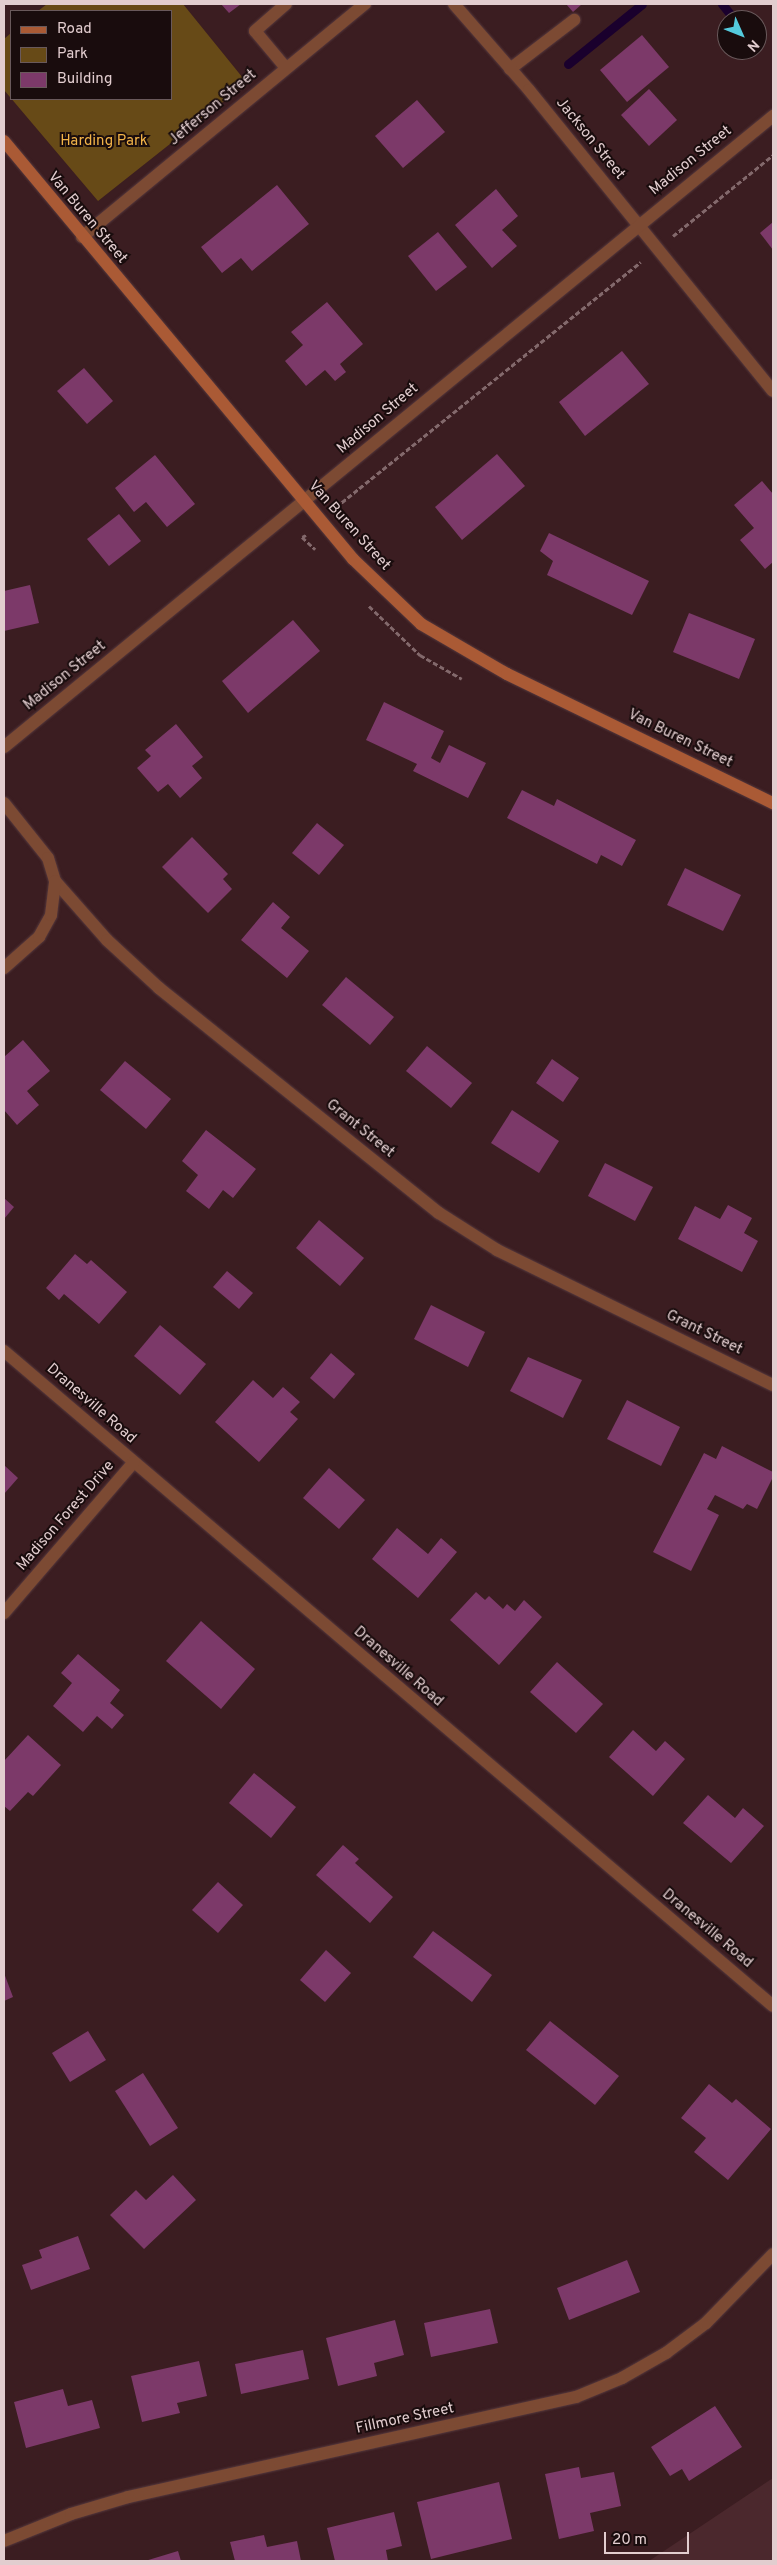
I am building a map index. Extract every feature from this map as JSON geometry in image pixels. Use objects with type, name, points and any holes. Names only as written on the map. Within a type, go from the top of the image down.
[{"type":"street","points":[[286,4],[255,31],[286,68]]},
{"type":"street","name":"Jefferson Street","points":[[82,237],[364,4]]},
{"type":"street","name":"Jackson Street","points":[[454,4],[639,224],[773,391]]},
{"type":"street","points":[[510,69],[574,20]]},
{"type":"street","name":"Madison Street","points":[[4,747],[639,224],[773,116]]},
{"type":"street","name":"Van Buren Street","points":[[4,142],[353,559],[421,624],[459,649],[773,803]]},
{"type":"street","name":"Grant Street","points":[[4,803],[38,841],[48,858],[55,882],[107,940],[159,988],[439,1213],[497,1250],[773,1385]]},
{"type":"street","points":[[4,968],[39,937],[51,916],[55,882]]},
{"type":"street","name":"Dranesville Road","points":[[4,1350],[773,2006]]},
{"type":"street","name":"Madison Forest Drive","points":[[4,1613],[134,1462]]},
{"type":"street","name":"Fillmore Street","points":[[4,2541],[71,2514],[128,2497],[576,2397],[622,2378],[666,2353],[706,2323],[773,2254]]},
{"type":"path","points":[[302,537],[773,155]]},
{"type":"shaded area","points":[[773,2478],[773,2561],[649,2561]]},
{"type":"green space","name":"Harding Park","points":[[47,4],[183,4],[247,83],[98,201],[13,100],[172,100],[172,10],[39,10]]},
{"type":"green space","points":[[10,34],[10,97],[4,90],[4,39]]},
{"type":"building","points":[[221,4],[241,4],[229,13]]},
{"type":"building","points":[[566,4],[582,4],[573,12]]},
{"type":"building","points":[[642,35],[669,67],[627,102],[600,70]]},
{"type":"building","points":[[649,89],[677,120],[649,146],[621,115]]},
{"type":"building","points":[[417,100],[445,132],[403,168],[375,136]]},
{"type":"building","points":[[277,185],[309,224],[252,271],[241,258],[222,273],[201,247]]},
{"type":"building","points":[[496,189],[518,216],[502,230],[517,246],[492,268],[455,225]]},
{"type":"building","points":[[773,222],[773,250],[760,233]]},
{"type":"building","points":[[438,232],[467,267],[436,291],[408,256]]},
{"type":"building","points":[[327,302],[363,344],[340,364],[346,372],[335,381],[325,370],[306,386],[285,361],[303,345],[291,332]]},
{"type":"building","points":[[622,351],[649,384],[585,436],[559,402]]},
{"type":"building","points":[[84,368],[113,401],[87,424],[57,391]]},
{"type":"building","points":[[497,454],[525,486],[462,540],[435,507]]},
{"type":"building","points":[[155,455],[195,504],[167,527],[146,502],[134,512],[115,488]]},
{"type":"building","points":[[762,481],[773,494],[773,562],[765,569],[740,540],[754,528],[734,505]]},
{"type":"building","points":[[119,514],[141,541],[109,566],[87,539]]},
{"type":"building","points":[[549,533],[649,581],[632,615],[547,575],[553,561],[540,551]]},
{"type":"building","points":[[30,585],[39,623],[4,631],[4,591]]},
{"type":"building","points":[[689,613],[755,639],[739,679],[673,652]]},
{"type":"building","points":[[293,620],[320,651],[248,713],[222,681]]},
{"type":"building","points":[[384,702],[444,731],[431,758],[440,763],[449,745],[486,763],[468,798],[413,771],[417,764],[366,740]]},
{"type":"building","points":[[176,724],[203,757],[192,766],[202,778],[180,798],[168,784],[158,792],[137,768],[151,756],[145,750]]},
{"type":"building","points":[[522,790],[554,806],[557,799],[636,840],[622,866],[601,855],[597,864],[507,818]]},
{"type":"building","points":[[317,823],[344,845],[319,875],[292,853]]},
{"type":"building","points":[[192,837],[228,874],[223,879],[232,889],[208,913],[162,867]]},
{"type":"building","points":[[685,868],[741,895],[723,931],[667,905]]},
{"type":"building","points":[[273,902],[290,917],[281,928],[309,951],[287,978],[241,940]]},
{"type":"building","points":[[346,977],[394,1017],[370,1045],[322,1005]]},
{"type":"building","points":[[23,1040],[50,1071],[27,1091],[39,1105],[17,1125],[4,1110],[4,1057]]},
{"type":"building","points":[[427,1046],[472,1083],[451,1108],[406,1071]]},
{"type":"building","points":[[552,1059],[579,1078],[563,1102],[536,1083]]},
{"type":"building","points":[[125,1061],[171,1099],[146,1129],[100,1090]]},
{"type":"building","points":[[512,1110],[559,1141],[539,1173],[491,1143]]},
{"type":"building","points":[[206,1130],[256,1169],[233,1198],[223,1190],[209,1209],[186,1191],[198,1175],[182,1161]]},
{"type":"building","points":[[605,1163],[653,1187],[635,1221],[588,1196]]},
{"type":"building","points":[[4,1198],[14,1207],[4,1219]]},
{"type":"building","points":[[728,1205],[752,1218],[744,1233],[758,1241],[742,1272],[678,1239],[695,1206],[720,1219]]},
{"type":"building","points":[[319,1220],[364,1258],[340,1286],[296,1248]]},
{"type":"building","points":[[75,1254],[87,1264],[91,1260],[127,1292],[99,1324],[64,1294],[59,1300],[46,1288]]},
{"type":"building","points":[[227,1271],[253,1293],[239,1309],[213,1287]]},
{"type":"building","points":[[431,1305],[485,1332],[468,1367],[414,1339]]},
{"type":"building","points":[[160,1325],[206,1364],[180,1395],[134,1356]]},
{"type":"building","points":[[331,1353],[355,1374],[334,1399],[310,1378]]},
{"type":"building","points":[[528,1357],[582,1380],[563,1418],[510,1391]]},
{"type":"building","points":[[253,1380],[273,1398],[283,1387],[300,1402],[290,1412],[298,1419],[259,1462],[215,1422]]},
{"type":"building","points":[[627,1400],[680,1427],[661,1466],[607,1439]]},
{"type":"building","points":[[722,1446],[773,1472],[773,1477],[757,1509],[747,1504],[743,1509],[715,1495],[707,1509],[719,1515],[691,1571],[653,1552],[704,1453],[716,1459]]},
{"type":"building","points":[[4,1465],[18,1478],[4,1494]]},
{"type":"building","points":[[329,1468],[365,1500],[339,1529],[303,1498]]},
{"type":"building","points":[[397,1528],[428,1554],[441,1538],[457,1552],[418,1598],[372,1559]]},
{"type":"building","points":[[476,1592],[485,1600],[489,1596],[503,1609],[507,1604],[515,1611],[524,1600],[542,1617],[499,1665],[450,1620]]},
{"type":"building","points":[[201,1621],[255,1669],[221,1709],[166,1661]]},
{"type":"building","points":[[78,1654],[120,1690],[110,1703],[124,1715],[112,1729],[97,1716],[83,1732],[53,1706],[72,1683],[61,1673]]},
{"type":"building","points":[[557,1662],[603,1704],[576,1733],[530,1692]]},
{"type":"building","points":[[633,1730],[656,1751],[665,1741],[685,1759],[653,1796],[609,1757]]},
{"type":"building","points":[[28,1735],[61,1765],[33,1796],[28,1792],[10,1811],[4,1806],[4,1761]]},
{"type":"building","points":[[254,1773],[296,1807],[271,1838],[229,1803]]},
{"type":"building","points":[[708,1795],[735,1818],[743,1808],[764,1826],[731,1863],[683,1823]]},
{"type":"building","points":[[343,1845],[359,1859],[355,1863],[393,1897],[370,1923],[316,1875]]},
{"type":"building","points":[[218,1882],[243,1905],[218,1933],[192,1910]]},
{"type":"building","points":[[433,1931],[492,1975],[472,2002],[413,1957]]},
{"type":"building","points":[[326,1950],[351,1973],[325,2002],[300,1980]]},
{"type":"building","points":[[4,1973],[13,1997],[4,2001]]},
{"type":"building","points":[[550,2021],[619,2076],[595,2105],[526,2050]]},
{"type":"building","points":[[88,2031],[106,2060],[70,2082],[52,2053]]},
{"type":"building","points":[[143,2073],[178,2128],[150,2146],[115,2091]]},
{"type":"building","points":[[709,2084],[732,2103],[736,2099],[771,2129],[728,2180],[694,2152],[706,2138],[681,2118]]},
{"type":"building","points":[[173,2175],[196,2200],[144,2249],[110,2215],[136,2190],[146,2200]]},
{"type":"building","points":[[78,2236],[90,2269],[31,2290],[22,2265],[42,2258],[39,2250]]},
{"type":"building","points":[[627,2260],[640,2292],[569,2320],[557,2288]]},
{"type":"building","points":[[490,2309],[498,2343],[431,2357],[424,2323]]},
{"type":"building","points":[[395,2320],[404,2355],[374,2363],[377,2376],[338,2386],[326,2338]]},
{"type":"building","points":[[303,2350],[309,2379],[241,2394],[235,2364]]},
{"type":"building","points":[[199,2361],[207,2396],[177,2403],[180,2413],[142,2422],[131,2376]]},
{"type":"building","points":[[63,2389],[68,2406],[92,2400],[100,2428],[26,2448],[14,2402]]},
{"type":"building","points":[[715,2406],[742,2447],[689,2481],[682,2469],[670,2476],[651,2447]]},
{"type":"building","points":[[579,2467],[581,2478],[614,2472],[621,2506],[590,2513],[594,2531],[559,2539],[545,2474]]},
{"type":"building","points":[[499,2482],[512,2539],[431,2559],[417,2502]]},
{"type":"building","points":[[394,2512],[402,2546],[386,2550],[388,2561],[335,2561],[327,2528]]},
{"type":"building","points":[[264,2535],[267,2547],[297,2541],[301,2561],[235,2561],[230,2542]]},
{"type":"building","points":[[178,2551],[181,2561],[145,2561]]},
{"type":"waterway","points":[[568,64],[642,4]]},
{"type":"waterway","points":[[722,4],[727,10]]}]
